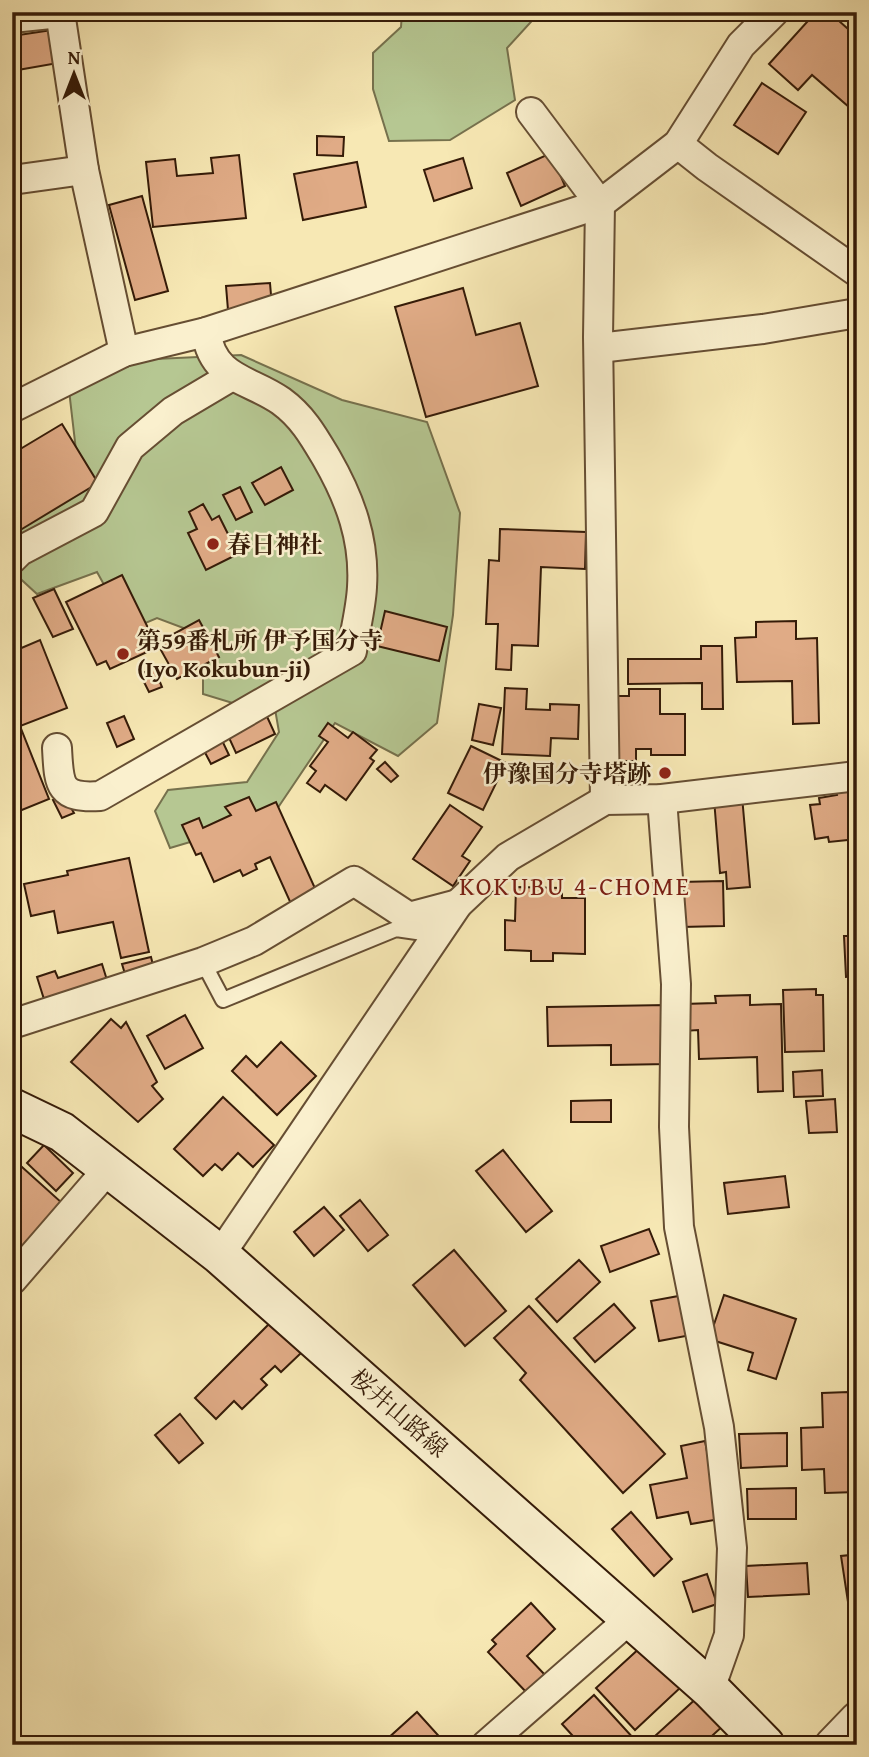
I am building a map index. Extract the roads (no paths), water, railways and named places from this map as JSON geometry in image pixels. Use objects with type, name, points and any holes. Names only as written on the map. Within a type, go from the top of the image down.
[{"type":"main road","name":"桜井山路線","points":[[12,1108],[62,1132],[220,1255],[710,1689],[763,1744]]},
{"type":"street","points":[[12,408],[124,352],[206,332],[600,204],[678,144],[741,46],[774,12]]},
{"type":"street","points":[[12,18],[60,13],[84,170],[124,352]]},
{"type":"street","points":[[531,112],[600,204],[604,800]]},
{"type":"street","points":[[678,144],[706,167],[857,272]]},
{"type":"street","points":[[12,180],[84,170]]},
{"type":"street","points":[[599,348],[763,328],[857,313]]},
{"type":"street","points":[[57,748],[58,775],[64,789],[79,797],[100,796],[352,651],[362,587],[360,537],[346,494],[307,424],[280,400],[232,376],[222,367],[208,343],[206,332]]},
{"type":"street","points":[[12,559],[20,551],[94,512],[130,447],[173,411],[232,376]]},
{"type":"street","points":[[220,1255],[458,904],[508,857],[604,800],[662,799],[857,776]]},
{"type":"street","points":[[662,799],[676,984],[674,1127],[679,1227],[719,1427],[732,1548],[729,1635],[710,1689]]},
{"type":"street","points":[[12,1024],[203,962],[254,941],[354,881],[409,917],[458,904]]},
{"type":"street","points":[[12,1280],[109,1168]]},
{"type":"street","points":[[486,1745],[631,1618]]},
{"type":"street","points":[[832,1745],[857,1719]]},
{"type":"lane","points":[[203,962],[223,1000],[396,929],[438,935]]},
{"type":"place","name":"春日神社","points":[[213,544]]},
{"type":"place","name":"第59番札所 伊予国分寺 (Iyo Kokubun-ji)","points":[[123,654]]},
{"type":"place","name":"伊豫国分寺塔跡","points":[[665,773]]},
{"type":"district","name":"KOKUBU 4-CHOME","points":[[575,885]]}]
